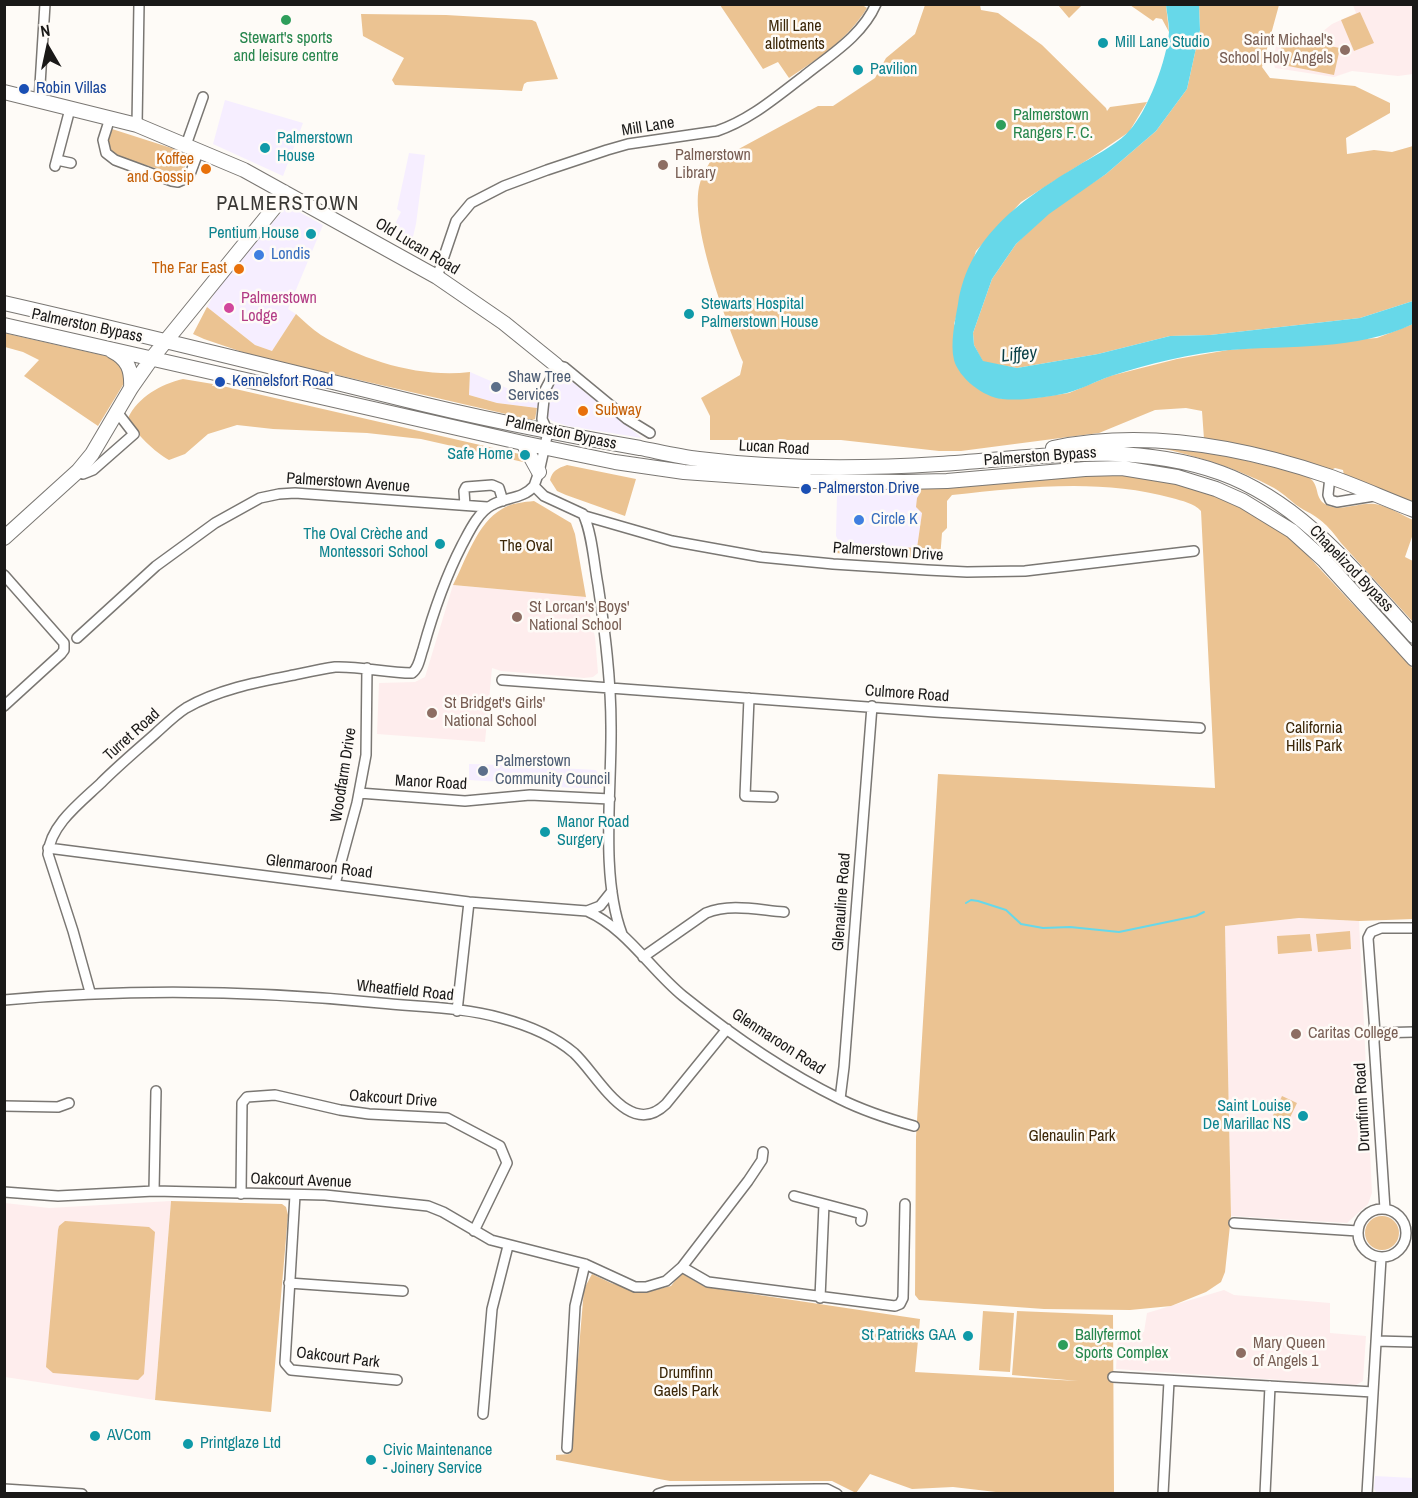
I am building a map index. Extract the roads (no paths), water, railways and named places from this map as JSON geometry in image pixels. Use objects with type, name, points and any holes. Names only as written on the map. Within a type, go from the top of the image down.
[{"type":"main road","name":"Old Lucan Road","points":[[4,93],[137,125],[244,170],[437,277],[504,323],[556,365]]},
{"type":"main road","points":[[4,538],[78,471],[92,454],[134,384],[158,350],[278,203],[284,192]]},
{"type":"main road","name":"Palmerston Bypass","points":[[4,303],[138,335],[181,364],[615,462],[684,472],[836,481],[947,481],[1122,468]]},
{"type":"main road","points":[[51,314],[158,350],[262,377],[286,388]]},
{"type":"main road","points":[[138,335],[159,333],[180,323]]},
{"type":"main road","points":[[180,323],[193,348]]},
{"type":"main road","name":"Palmerston Bypass","points":[[4,325],[107,348],[158,350],[193,348],[548,432]]},
{"type":"main road","points":[[107,348],[127,362],[134,384]]},
{"type":"main road","points":[[134,384],[158,369],[181,364]]},
{"type":"main road","points":[[431,406],[462,419],[539,439],[545,448]]},
{"type":"main road","name":"Lucan Road","points":[[548,432],[700,459],[803,466],[888,466],[1001,458]]},
{"type":"main road","points":[[1001,458],[1080,443],[1115,440],[1229,449],[1263,456],[1330,477],[1413,510]]},
{"type":"main road","points":[[523,443],[539,472]]},
{"type":"main road","points":[[608,443],[603,452],[615,462]]},
{"type":"main road","name":"Chapelizod Bypass","points":[[1001,458],[1125,453],[1185,463],[1220,473],[1249,485],[1293,513],[1316,532],[1345,560],[1413,636]]},
{"type":"main road","name":"Chapelizod Bypass","points":[[1122,468],[1178,477],[1225,493],[1268,515],[1292,531],[1324,560],[1413,659]]},
{"type":"street","points":[[39,101],[45,4]]},
{"type":"street","points":[[137,125],[139,4]]},
{"type":"street","name":"Mill Lane","points":[[437,277],[456,221],[471,203],[504,186],[597,153],[628,144],[694,135],[729,127],[760,109],[850,40],[869,18],[876,4]]},
{"type":"street","points":[[110,118],[104,140],[106,153],[115,159],[178,182],[189,177],[203,97]]},
{"type":"street","points":[[70,109],[56,163],[70,163]]},
{"type":"street","points":[[487,507],[525,494],[534,486],[548,432],[542,420],[544,395],[556,365]]},
{"type":"street","name":"Old Lucan Road","points":[[556,365],[564,367],[627,419],[650,433]]},
{"type":"street","points":[[78,471],[83,474],[93,470],[134,434],[117,412]]},
{"type":"street","points":[[1330,477],[1328,495],[1330,500],[1337,502],[1376,495]]},
{"type":"street","points":[[465,505],[466,487],[492,485],[499,488],[503,501]]},
{"type":"street","points":[[534,486],[544,496],[581,512],[585,516],[609,657],[612,891],[614,908],[622,934]]},
{"type":"street","name":"Palmerstown Avenue","points":[[77,638],[178,548],[215,523],[260,498],[295,493],[487,507]]},
{"type":"street","name":"Turret Road","points":[[48,848],[55,832],[72,812],[116,768],[185,709],[231,689],[334,668],[367,668],[412,673],[416,668],[448,572],[487,507]]},
{"type":"street","name":"Palmerstown Drive","points":[[585,516],[672,541],[761,556],[833,564],[927,570],[1025,571],[1194,552]]},
{"type":"street","points":[[4,575],[64,643],[64,651],[4,706]]},
{"type":"street","name":"Woodfarm Drive","points":[[335,884],[359,793],[366,746],[367,668]]},
{"type":"street","name":"Culmore Road","points":[[502,680],[1200,728]]},
{"type":"street","points":[[749,698],[746,796],[773,797]]},
{"type":"street","name":"Glenauline Road","points":[[840,1099],[872,706]]},
{"type":"street","name":"Manor Road","points":[[359,793],[465,801],[530,795],[610,799]]},
{"type":"street","points":[[48,848],[52,870],[73,931],[90,992]]},
{"type":"street","name":"Glenmaroon Road","points":[[48,848],[469,902],[587,911],[622,934],[642,957],[682,994],[780,1064],[840,1099],[873,1114],[914,1126]]},
{"type":"street","points":[[587,911],[600,906],[612,891]]},
{"type":"street","points":[[457,1011],[469,902]]},
{"type":"street","points":[[642,957],[706,913],[717,909],[784,912]]},
{"type":"street","name":"Drumfinn Road","points":[[1385,1209],[1374,1042],[1376,1034],[1368,938],[1371,932],[1381,928],[1413,928]]},
{"type":"street","name":"Wheatfield Road","points":[[4,999],[90,992],[171,991],[270,994],[499,1017],[552,1036],[574,1053],[622,1107],[641,1116],[650,1116],[658,1112],[728,1029]]},
{"type":"street","points":[[1376,1034],[1413,1032]]},
{"type":"street","points":[[154,1191],[156,1091]]},
{"type":"street","name":"Oakcourt Drive","points":[[241,1194],[242,1103],[247,1097],[275,1095],[369,1114],[447,1118],[501,1146],[507,1164],[474,1231]]},
{"type":"street","points":[[4,1106],[58,1107],[69,1103]]},
{"type":"street","name":"Oakcourt Avenue","points":[[4,1192],[58,1196],[154,1191],[295,1195],[370,1199],[428,1206],[508,1246],[585,1264],[600,1269],[624,1283],[635,1287],[646,1287],[666,1281],[682,1267],[762,1160],[763,1152]]},
{"type":"street","name":"Oakcourt Park","points":[[295,1195],[285,1362],[288,1368],[397,1380]]},
{"type":"street","points":[[794,1196],[862,1214],[861,1221]]},
{"type":"street","points":[[820,1298],[824,1204]]},
{"type":"street","points":[[682,1267],[708,1282],[895,1306],[900,1304],[903,1298],[905,1204]]},
{"type":"street","points":[[1385,1209],[1399,1215],[1410,1236],[1395,1254],[1381,1258],[1373,1256],[1361,1246],[1358,1231],[1364,1217],[1370,1212],[1385,1209]]},
{"type":"street","points":[[1234,1223],[1358,1231]]},
{"type":"street","points":[[483,1414],[492,1309],[508,1246]]},
{"type":"street","points":[[1367,1494],[1381,1258]]},
{"type":"street","points":[[567,1448],[574,1306],[585,1264]]},
{"type":"street","points":[[289,1282],[403,1291]]},
{"type":"street","points":[[1376,1341],[1413,1342]]},
{"type":"street","points":[[1113,1377],[1373,1392]]},
{"type":"street","points":[[1162,1494],[1169,1380]]},
{"type":"street","points":[[1265,1494],[1270,1386]]},
{"type":"street","points":[[4,1489],[82,1494]]},
{"type":"street","points":[[658,1493],[827,1489],[837,1494]]},
{"type":"water","points":[[1166,5],[1199,5],[1200,30],[1187,89],[1156,131],[1106,174],[1049,214],[1016,244],[992,279],[973,333],[974,345],[983,361],[1017,368],[1098,354],[1170,336],[1210,335],[1360,318],[1413,301],[1413,324],[1391,333],[1346,343],[1215,351],[1185,356],[1105,378],[1073,391],[1052,396],[1002,399],[987,395],[966,380],[954,360],[953,332],[964,279],[986,238],[1019,205],[1112,145],[1124,136],[1136,122],[1149,98],[1165,56],[1169,32]]},
{"type":"waterway","points":[[966,903],[971,900],[978,901],[1006,910],[1021,924],[1043,928],[1070,927],[1119,932],[1196,916],[1204,912]]},
{"type":"place","name":"Stewart's sports and leisure centre","points":[[286,20]]},
{"type":"place","name":"Mill Lane Studio","points":[[1103,43]]},
{"type":"place","name":"Saint Michael's School Holy Angels","points":[[1345,50]]},
{"type":"place","name":"Pavilion","points":[[858,70]]},
{"type":"place","name":"Robin Villas","points":[[24,89]]},
{"type":"place","name":"Palmerstown Rangers F. C.","points":[[1001,125]]},
{"type":"place","name":"Palmerstown House","points":[[265,148]]},
{"type":"place","name":"Palmerstown Library","points":[[663,165]]},
{"type":"place","name":"Koffee and Gossip","points":[[206,169]]},
{"type":"place","name":"Pentium House","points":[[311,234]]},
{"type":"place","name":"Londis","points":[[259,255]]},
{"type":"place","name":"The Far East","points":[[239,269]]},
{"type":"place","name":"Palmerstown Lodge","points":[[229,308]]},
{"type":"place","name":"Stewarts Hospital Palmerstown House","points":[[689,314]]},
{"type":"place","name":"Kennelsfort Road","points":[[220,382]]},
{"type":"place","name":"Shaw Tree Services","points":[[496,387]]},
{"type":"place","name":"Subway","points":[[583,411]]},
{"type":"place","name":"Safe Home","points":[[525,455]]},
{"type":"place","name":"Palmerston Drive","points":[[806,489]]},
{"type":"place","name":"Circle K","points":[[859,520]]},
{"type":"place","name":"The Oval Crèche and Montessori School","points":[[440,544]]},
{"type":"place","name":"St Lorcan's Boys' National School","points":[[517,617]]},
{"type":"place","name":"St Bridget's Girls' National School","points":[[432,713]]},
{"type":"place","name":"Palmerstown Community Council","points":[[483,771]]},
{"type":"place","name":"Manor Road Surgery","points":[[545,832]]},
{"type":"place","name":"Caritas College","points":[[1296,1034]]},
{"type":"place","name":"Saint Louise De Marillac NS","points":[[1303,1116]]},
{"type":"place","name":"St Patricks GAA","points":[[968,1336]]},
{"type":"place","name":"Ballyfermot Sports Complex","points":[[1063,1345]]},
{"type":"place","name":"Mary Queen of Angels 1","points":[[1241,1353]]},
{"type":"place","name":"AVCom","points":[[95,1436]]},
{"type":"place","name":"Printglaze Ltd","points":[[188,1444]]},
{"type":"place","name":"Civic Maintenance - Joinery Service","points":[[371,1460]]},
{"type":"district","name":"PALMERSTOWN","points":[[288,205]]},
{"type":"park label","name":"Mill Lane allotments","points":[[795,36]]},
{"type":"park label","name":"The Oval","points":[[526,547]]},
{"type":"park label","name":"California Hills Park","points":[[1314,738]]},
{"type":"park label","name":"Glenaulin Park","points":[[1072,1137]]},
{"type":"park label","name":"Drumfinn Gaels Park","points":[[686,1383]]},
{"type":"water label","name":"Liffey","points":[[1019,355]]}]
